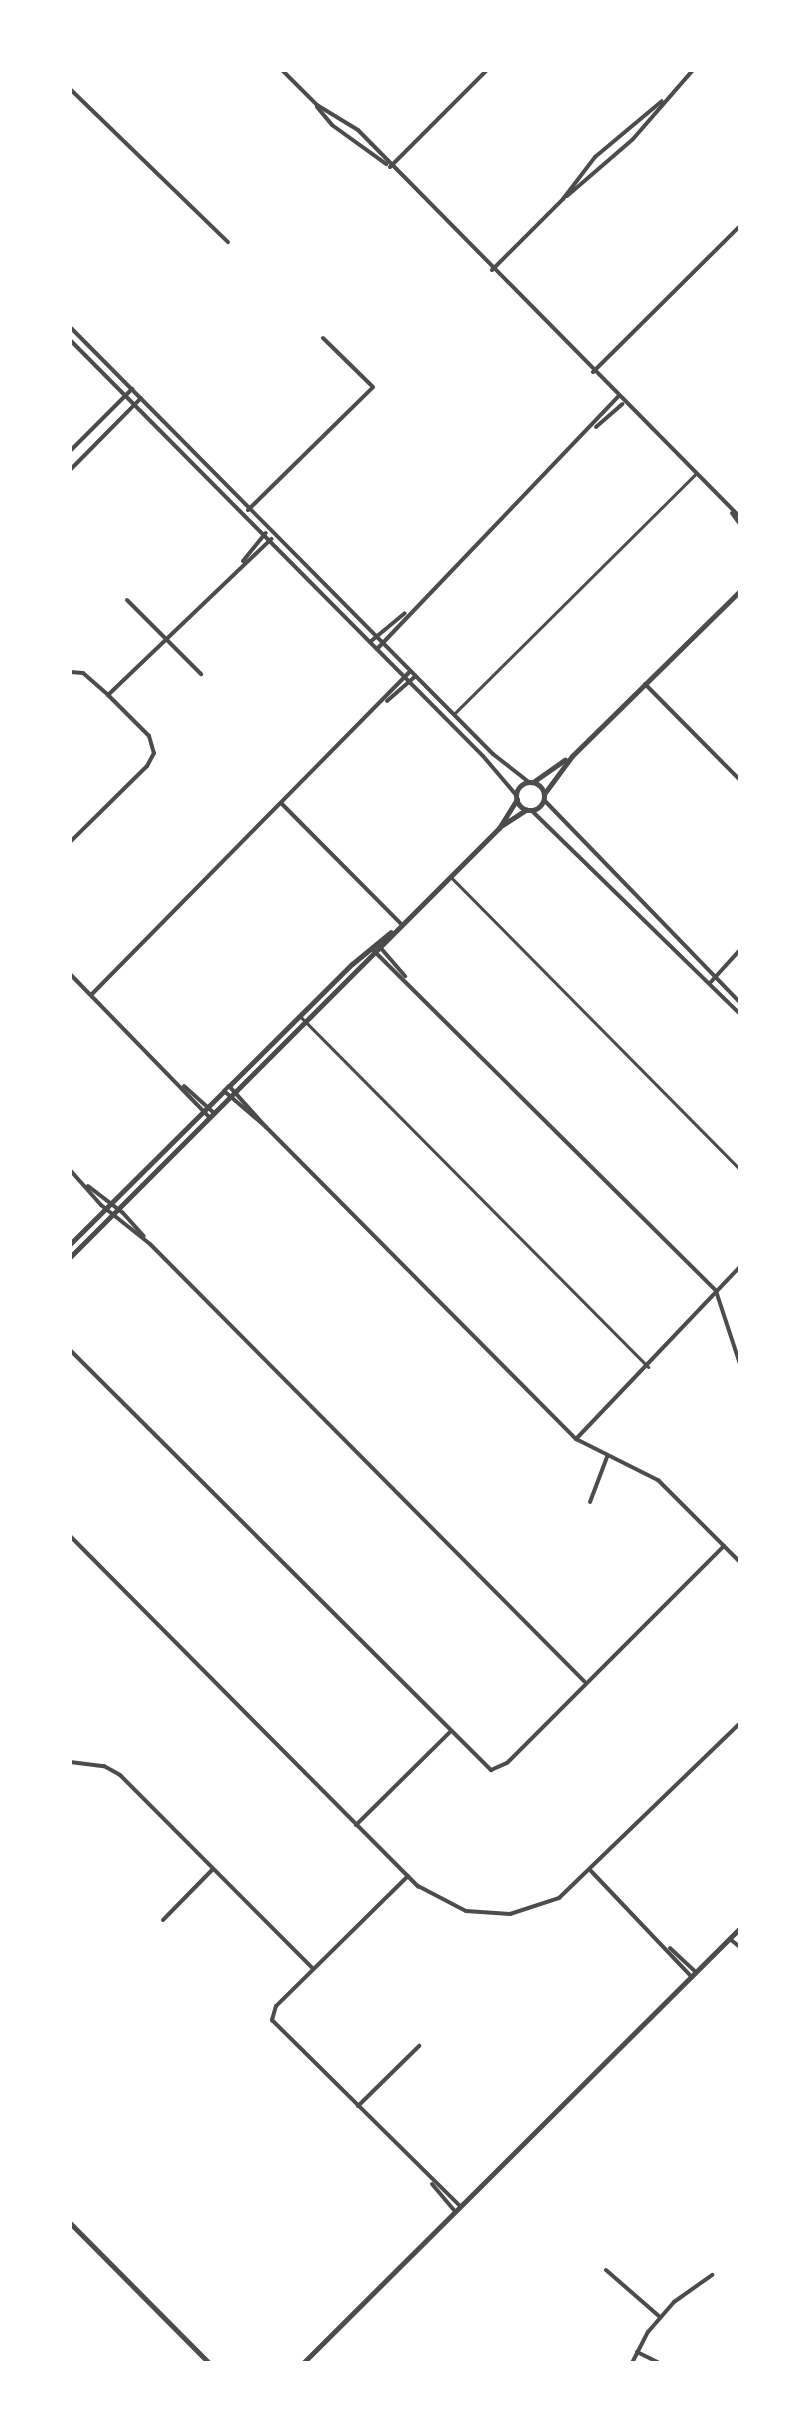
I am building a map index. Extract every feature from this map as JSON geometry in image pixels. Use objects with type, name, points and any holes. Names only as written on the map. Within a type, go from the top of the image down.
[{"type":"street","points":[[282,70],[328,122],[390,167]]},
{"type":"street","points":[[390,167],[487,70]]},
{"type":"street","points":[[563,199],[595,157],[693,70]]},
{"type":"street","points":[[70,90],[228,242]]},
{"type":"street","points":[[492,270],[563,199],[633,140],[662,101]]},
{"type":"street","points":[[316,105],[358,130],[390,167],[740,516]]},
{"type":"street","points":[[593,372],[740,226]]},
{"type":"street","points":[[70,327],[502,762],[531,783],[740,1002]]},
{"type":"street","points":[[244,514],[373,388],[323,338]]},
{"type":"street","points":[[70,340],[408,679],[504,778],[517,798],[740,1014]]},
{"type":"street","points":[[70,451],[132,390]]},
{"type":"street","points":[[377,649],[413,607],[618,397]]},
{"type":"street","points":[[70,470],[141,398]]},
{"type":"street","points":[[588,432],[624,403]]},
{"type":"street","points":[[726,505],[740,524]]},
{"type":"street","points":[[108,694],[240,564],[270,529]]},
{"type":"street","points":[[240,564],[275,534]]},
{"type":"street","points":[[498,828],[544,797],[572,756],[740,588]]},
{"type":"street","points":[[127,600],[201,674]]},
{"type":"street","points":[[370,642],[413,607]]},
{"type":"street","points":[[70,672],[84,673],[108,694],[149,736],[154,753],[147,766],[70,842]]},
{"type":"street","points":[[91,995],[414,673]]},
{"type":"street","points":[[644,684],[740,780]]},
{"type":"street","points":[[70,1244],[300,1016],[376,948],[498,828],[522,785],[572,756]]},
{"type":"street","points":[[282,804],[401,924]]},
{"type":"street","points":[[376,948],[716,1291],[740,1364]]},
{"type":"street","points":[[70,1258],[376,948]]},
{"type":"street","points":[[705,979],[740,950]]},
{"type":"street","points":[[710,984],[725,964]]},
{"type":"street","points":[[70,974],[212,1116]]},
{"type":"street","points":[[226,1088],[576,1439],[658,1480],[740,1562]]},
{"type":"street","points":[[70,1170],[150,1244],[586,1682]]},
{"type":"street","points":[[576,1439],[740,1267]]},
{"type":"street","points":[[70,1350],[450,1732],[494,1771],[724,1546]]},
{"type":"street","points":[[590,1502],[607,1457]]},
{"type":"street","points":[[70,1536],[408,1876],[453,1908],[495,1915],[547,1904],[591,1871],[740,1722]]},
{"type":"street","points":[[356,1825],[450,1732]]},
{"type":"street","points":[[70,1762],[104,1766],[120,1775],[313,1969]]},
{"type":"street","points":[[163,1920],[214,1868]]},
{"type":"street","points":[[591,1871],[694,1974]]},
{"type":"street","points":[[408,1876],[274,2009],[272,2020],[458,2209]]},
{"type":"street","points":[[302,2363],[739,1932]]},
{"type":"street","points":[[730,1938],[740,1947]]},
{"type":"street","points":[[358,2107],[418,2046]]},
{"type":"street","points":[[70,2224],[209,2363]]},
{"type":"street","points":[[606,2270],[660,2317]]},
{"type":"street","points":[[632,2363],[660,2317],[686,2291],[712,2275]]},
{"type":"street","points":[[637,2352],[660,2363]]},
{"type":"lane","points":[[454,714],[695,475]]},
{"type":"lane","points":[[450,876],[740,1169]]},
{"type":"lane","points":[[300,1016],[648,1367]]}]
